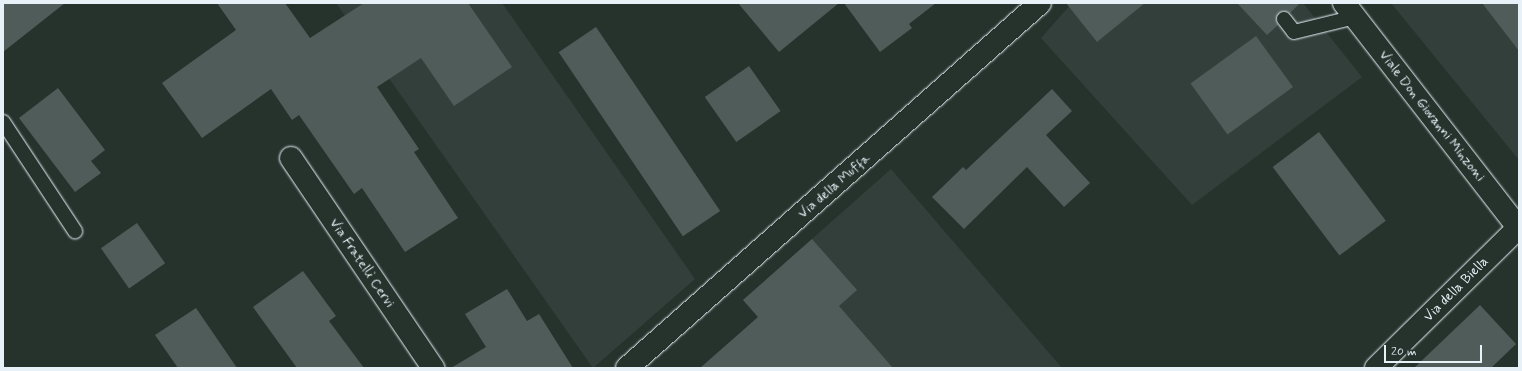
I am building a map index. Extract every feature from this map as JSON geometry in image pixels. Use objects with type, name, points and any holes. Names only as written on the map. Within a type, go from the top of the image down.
[{"type":"street","name":"Via della Muffa","points":[[627,368],[1040,3]]},
{"type":"street","name":"Viale Don Giovanni Minzoni","points":[[1350,10],[1519,228]]},
{"type":"street","name":"Via Fratelli Cervi","points":[[292,158],[433,368]]},
{"type":"street","name":"Via della Biella","points":[[1376,368],[1519,228]]},
{"type":"lane","points":[[1284,19],[1294,32],[1350,10]]},
{"type":"lane","points":[[3,122],[75,231]]},
{"type":"shaded area","points":[[336,3],[502,3],[695,279],[593,368]]},
{"type":"shaded area","points":[[1072,3],[1303,3],[1362,77],[1192,205],[1041,38]]},
{"type":"shaded area","points":[[1391,3],[1519,3],[1519,160]]},
{"type":"shaded area","points":[[891,169],[1062,368],[803,368],[743,300]]},
{"type":"building","points":[[3,3],[65,3],[3,52]]},
{"type":"building","points":[[217,3],[285,3],[310,38],[364,3],[468,3],[512,67],[454,106],[421,58],[377,87],[419,149],[414,152],[458,218],[405,252],[362,188],[354,194],[299,115],[292,120],[271,89],[202,138],[162,83],[236,30]]},
{"type":"building","points":[[738,3],[839,3],[779,52]]},
{"type":"building","points":[[844,3],[936,3],[909,24],[912,28],[880,52]]},
{"type":"building","points":[[1066,3],[1145,3],[1097,42]]},
{"type":"building","points":[[1237,3],[1300,3],[1290,13],[1283,11],[1279,13],[1276,20],[1278,25],[1267,35]]},
{"type":"building","points":[[1482,3],[1519,3],[1519,51]]},
{"type":"building","points":[[596,27],[720,211],[683,236],[559,52]]},
{"type":"building","points":[[1256,36],[1293,87],[1228,135],[1190,84]]},
{"type":"building","points":[[749,66],[781,111],[736,142],[705,97]]},
{"type":"building","points":[[58,88],[105,150],[91,161],[101,173],[75,192],[19,118]]},
{"type":"building","points":[[1052,89],[1072,111],[1046,135],[1090,183],[1064,207],[1027,167],[964,229],[932,197],[963,167],[966,170]]},
{"type":"building","points":[[1319,132],[1386,221],[1339,256],[1273,167]]},
{"type":"building","points":[[137,223],[165,263],[129,288],[101,248]]},
{"type":"building","points":[[812,239],[857,290],[839,306],[893,368],[700,368],[758,317],[743,300]]},
{"type":"building","points":[[303,271],[336,316],[329,321],[364,368],[297,368],[253,307]]},
{"type":"building","points":[[507,289],[527,321],[539,314],[573,368],[451,368],[486,347],[465,314]]},
{"type":"building","points":[[1480,305],[1516,344],[1491,368],[1414,368]]},
{"type":"building","points":[[196,308],[237,368],[178,368],[155,335]]}]
